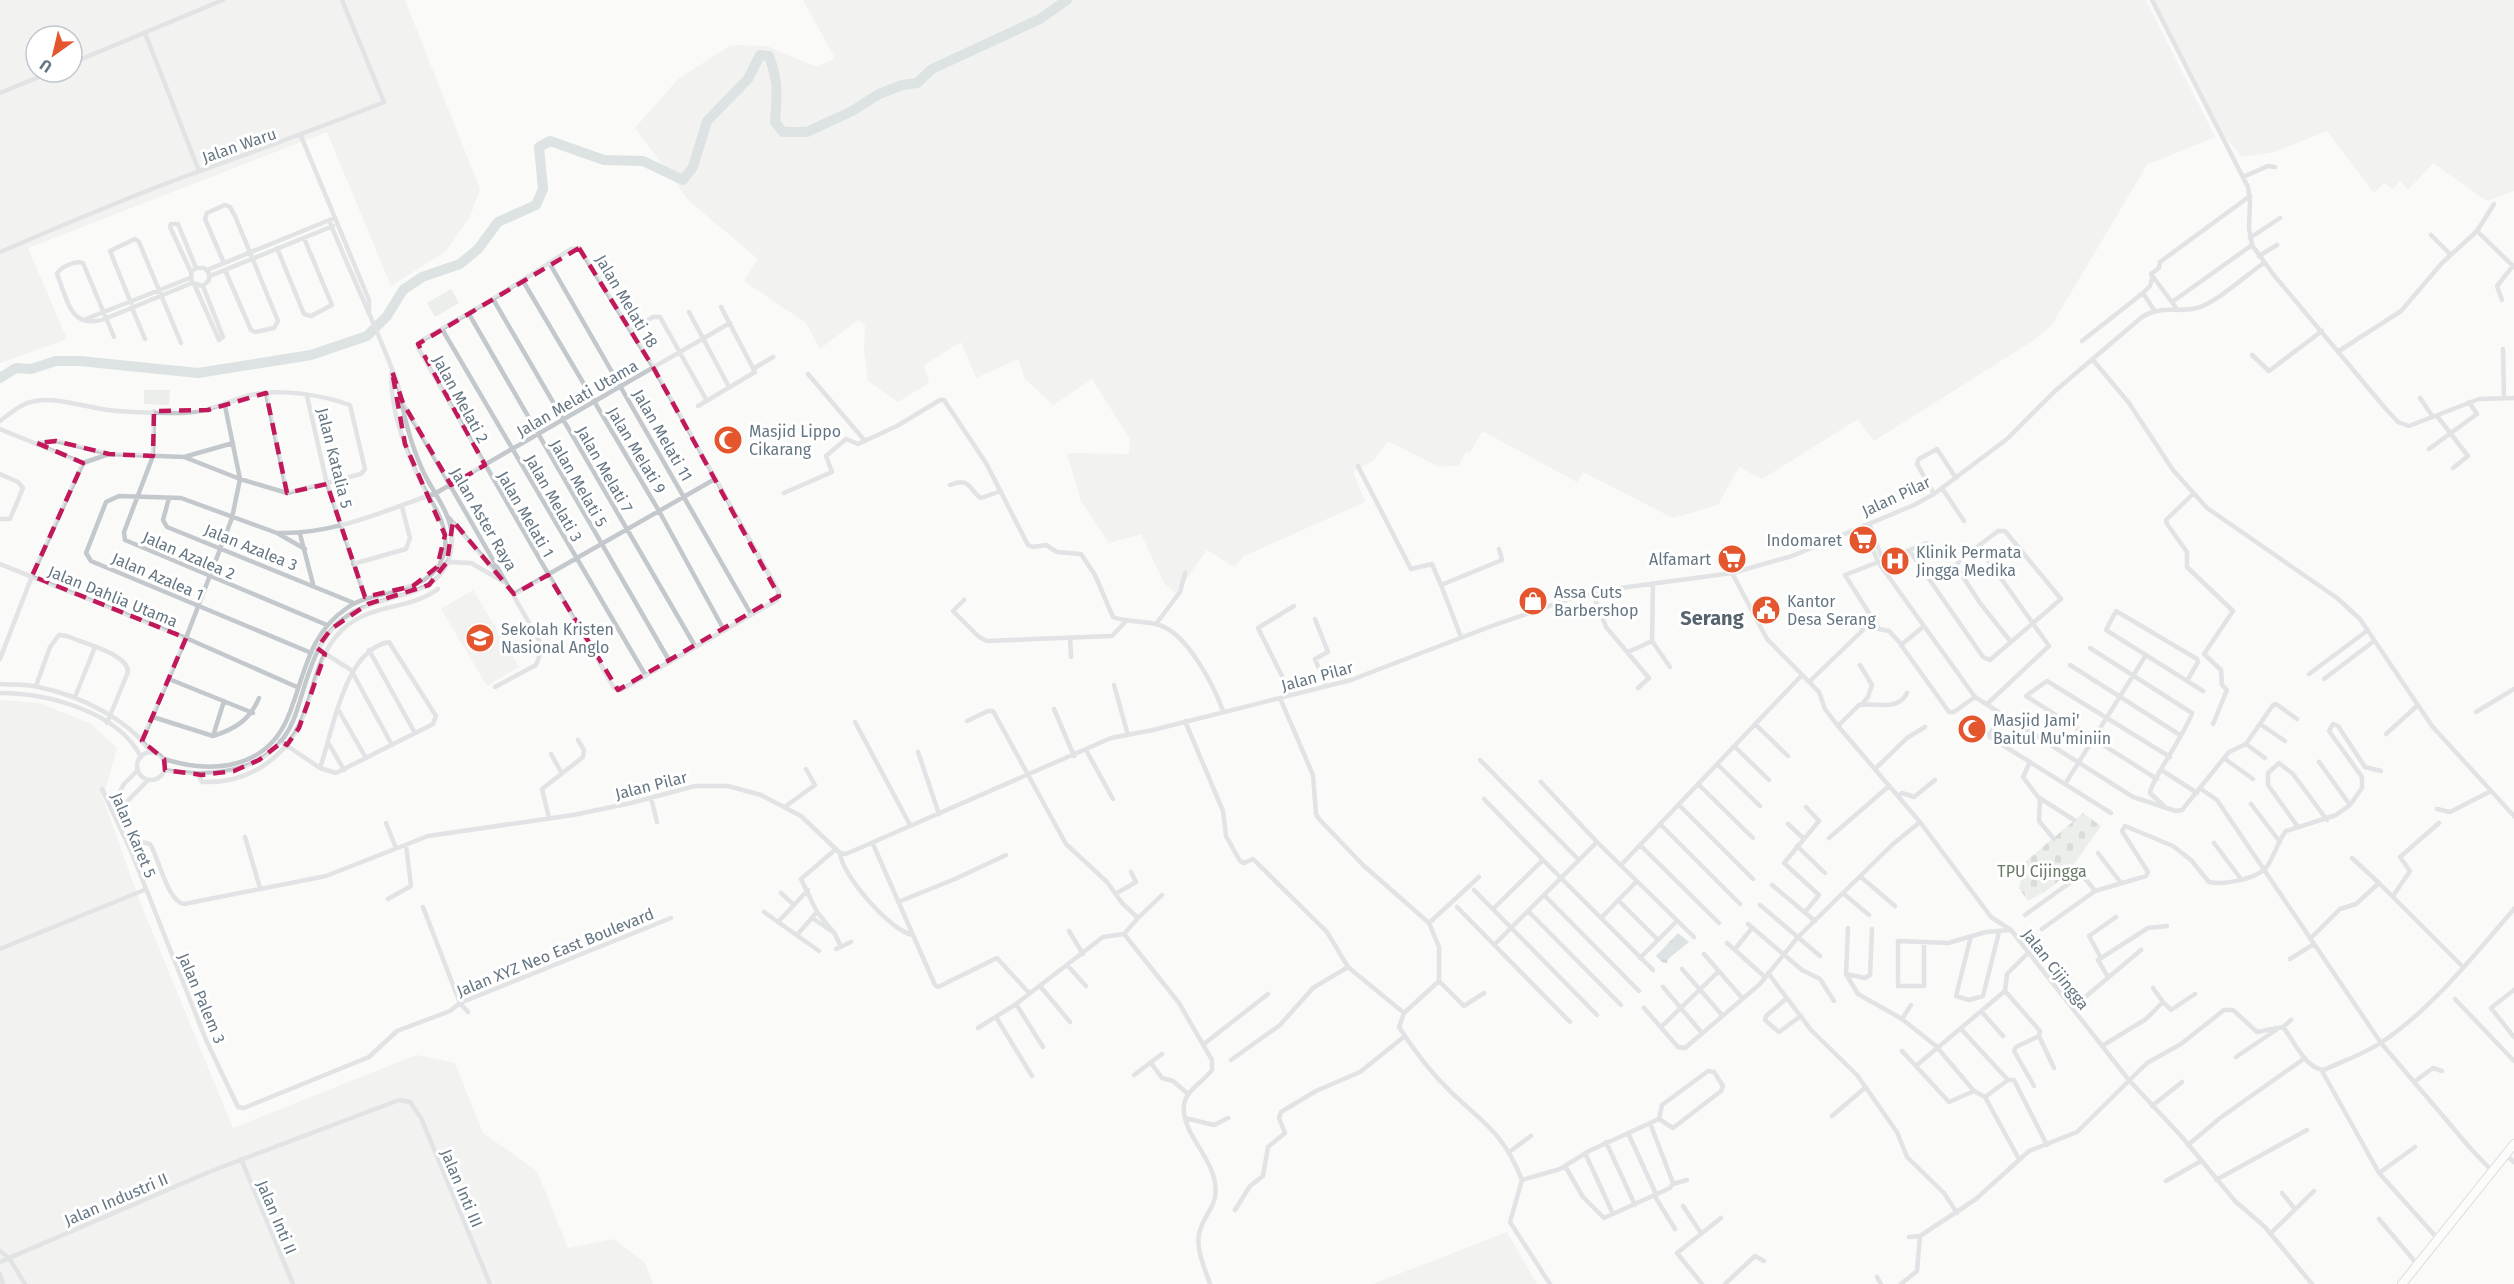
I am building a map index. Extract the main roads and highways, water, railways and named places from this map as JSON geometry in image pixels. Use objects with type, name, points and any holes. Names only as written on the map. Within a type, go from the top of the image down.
[{"type":"main road","points":[[2403,1284],[2514,1146]]},
{"type":"main road","points":[[2403,1284],[2514,1146]]},
{"type":"water","points":[[1678,933],[1689,942],[1668,959],[1667,963],[1663,963],[1656,956]]},
{"type":"waterway","points":[[0,378],[16,368],[31,369],[56,361],[80,361],[198,373],[311,355],[367,336],[387,316],[403,290],[422,277],[460,264],[478,249],[498,222],[536,205],[543,189],[539,147],[550,141],[604,160],[643,161],[683,180],[693,167],[707,121],[748,79],[760,55],[769,56],[776,82],[775,122],[783,132],[807,132],[852,111],[879,94],[902,85],[917,83],[932,69],[1040,19],[1067,0]]},
{"type":"place","name":"Masjid Lippo Cikarang","points":[[728,440]]},
{"type":"place","name":"Indomaret","points":[[1863,540]]},
{"type":"place","name":"Alfamart","points":[[1732,559]]},
{"type":"place","name":"Klinik Permata Jingga Medika","points":[[1895,561]]},
{"type":"place","name":"Assa Cuts Barbershop","points":[[1533,601]]},
{"type":"place","name":"Kantor Desa Serang","points":[[1766,610]]},
{"type":"place","name":"Sekolah Kristen Nasional Anglo","points":[[480,638]]},
{"type":"place","name":"Masjid Jami' Baitul Mu'miniin","points":[[1972,729]]},
{"type":"district","name":"Serang","points":[[1712,618]]},
{"type":"park label","name":"TPU Cijingga","points":[[2042,871]]}]
